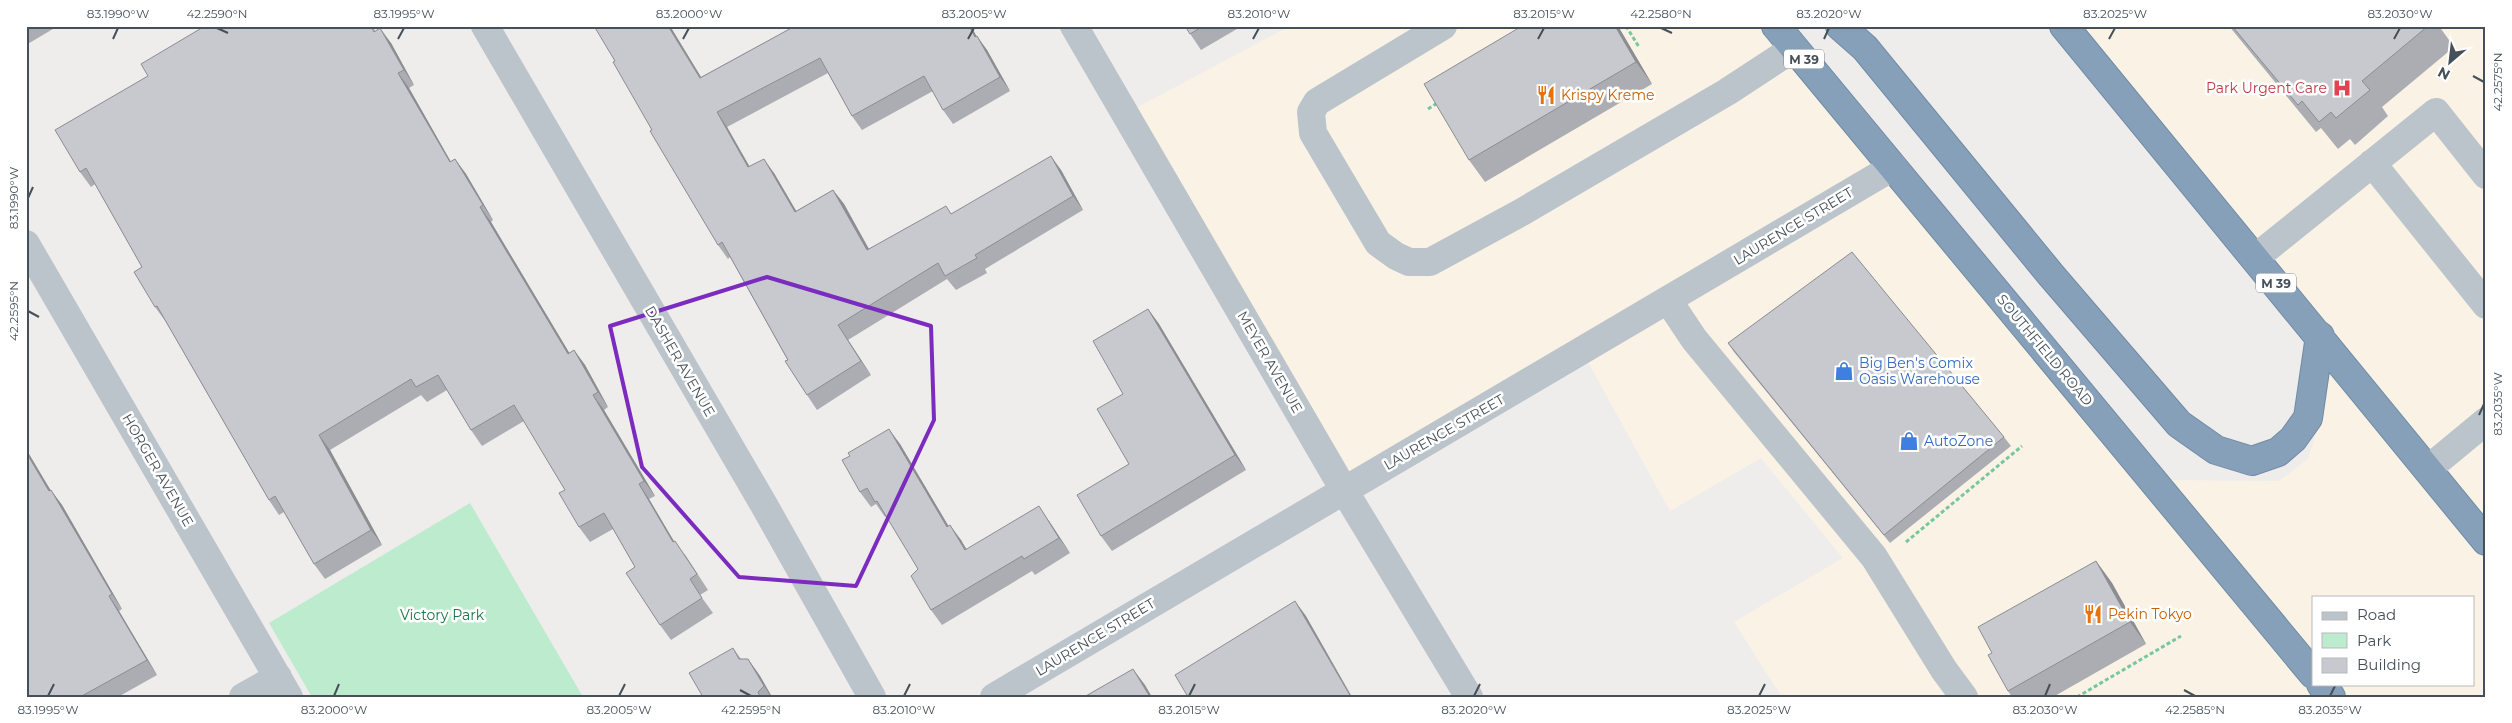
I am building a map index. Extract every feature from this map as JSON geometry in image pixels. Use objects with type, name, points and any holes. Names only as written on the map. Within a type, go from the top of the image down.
[{"type":"highway","name":"SOUTHFIELD ROAD","points":[[1776,26],[2312,673]]},
{"type":"highway","points":[[1840,26],[1865,48],[2045,268],[2179,424],[2216,450],[2252,461],[2278,452],[2293,439],[2308,418],[2320,336]]},
{"type":"highway","name":"M 39","points":[[2064,26],[2320,336],[2486,541]]},
{"type":"highway","points":[[2323,686],[2331,697]]},
{"type":"street","name":"DASHER AVENUE","points":[[485,26],[764,505],[872,697]]},
{"type":"street","name":"MEYER AVENUE","points":[[1074,26],[1344,490],[1469,697]]},
{"type":"street","points":[[1443,26],[1317,102],[1311,112],[1313,133],[1378,243],[1396,256],[1410,262],[1430,262],[1522,212],[1727,92],[1794,48]]},
{"type":"street","points":[[2255,258],[2436,112],[2486,175]]},
{"type":"street","points":[[2372,163],[2486,305]]},
{"type":"street","name":"LAURENCE STREET","points":[[994,697],[1893,167]]},
{"type":"street","name":"HORGER AVENUE","points":[[26,244],[283,687]]},
{"type":"street","points":[[1668,300],[1694,339],[1874,557],[1944,670],[1964,697]]},
{"type":"street","points":[[2428,469],[2486,421]]},
{"type":"street","points":[[243,697],[283,687]]},
{"type":"path","points":[[1626,26],[1639,47]]},
{"type":"path","points":[[1428,109],[1444,99]]},
{"type":"path","points":[[1900,547],[2022,446]]},
{"type":"path","points":[[2077,697],[2181,636]]},
{"type":"highlighted area","points":[[767,277],[931,326],[934,420],[856,586],[739,577],[642,467],[610,326]]},
{"type":"shaded area","points":[[1290,26],[1776,26],[2153,480],[2279,481],[2308,459],[2316,434],[2320,336],[2064,26],[2486,26],[2486,697],[1782,697],[1734,622],[1843,558],[1761,458],[1670,511],[1582,351],[1344,490],[1125,114]]},
{"type":"green space","name":"Victory Park","points":[[470,503],[583,697],[312,697],[269,623]]},
{"type":"building","points":[[205,26],[371,26],[374,32],[380,28],[404,70],[398,73],[450,162],[455,159],[483,205],[480,207],[568,354],[574,350],[598,392],[593,395],[644,481],[639,484],[673,542],[675,541],[697,574],[690,579],[702,598],[660,625],[626,573],[635,567],[604,513],[579,527],[559,493],[565,490],[514,405],[471,430],[438,375],[416,387],[411,379],[319,435],[371,530],[314,564],[275,496],[269,500],[157,306],[155,307],[134,272],[142,267],[86,168],[80,172],[55,130],[148,76],[141,64]]},
{"type":"building","points":[[594,26],[668,26],[700,78],[795,26],[969,26],[975,37],[977,36],[1000,77],[943,110],[924,76],[852,116],[820,58],[717,112],[748,167],[764,159],[795,212],[833,190],[867,250],[946,206],[951,214],[1051,156],[1073,196],[975,255],[977,258],[945,276],[938,263],[838,325],[861,361],[807,395],[785,361],[788,360],[722,242],[718,245],[650,131],[652,130]]},
{"type":"building","points":[[1185,26],[1203,26],[1190,34]]},
{"type":"building","name":"Krispy Kreme","points":[[1522,26],[1615,26],[1636,62],[1469,160],[1424,84]]},
{"type":"building","name":"Park Urgent Care","points":[[2232,26],[2428,26],[2362,81],[2370,90],[2336,118],[2331,112],[2319,122],[2302,101],[2298,105]]},
{"type":"building","points":[[1852,252],[2004,437],[1884,535],[1728,343]]},
{"type":"building","points":[[1148,309],[1235,455],[1101,536],[1077,495],[1129,464],[1097,409],[1123,394],[1093,341]]},
{"type":"building","points":[[889,429],[947,527],[950,525],[965,550],[1039,506],[1059,538],[1024,559],[1022,556],[931,610],[911,576],[918,569],[877,501],[875,502],[867,488],[860,492],[842,460],[850,456],[848,453]]},
{"type":"building","points":[[26,452],[49,491],[51,490],[112,594],[109,596],[147,660],[80,697],[26,697]]},
{"type":"building","points":[[2096,561],[2130,622],[2008,691],[1988,655],[1992,653],[1978,627]]},
{"type":"building","points":[[1295,601],[1351,697],[1188,697],[1175,675]]},
{"type":"building","points":[[733,648],[739,659],[748,659],[764,686],[758,692],[760,697],[703,697],[689,673]]},
{"type":"building","points":[[1133,669],[1150,697],[1084,697]]},
{"type":"place","name":"Park Urgent Care","points":[[2342,88]]},
{"type":"place","name":"Krispy Kreme","points":[[1546,95]]},
{"type":"place","name":"Big Ben's Comix Oasis Warehouse","points":[[1844,371]]},
{"type":"place","name":"AutoZone","points":[[1909,441]]},
{"type":"place","name":"Pekin Tokyo","points":[[2093,614]]}]
